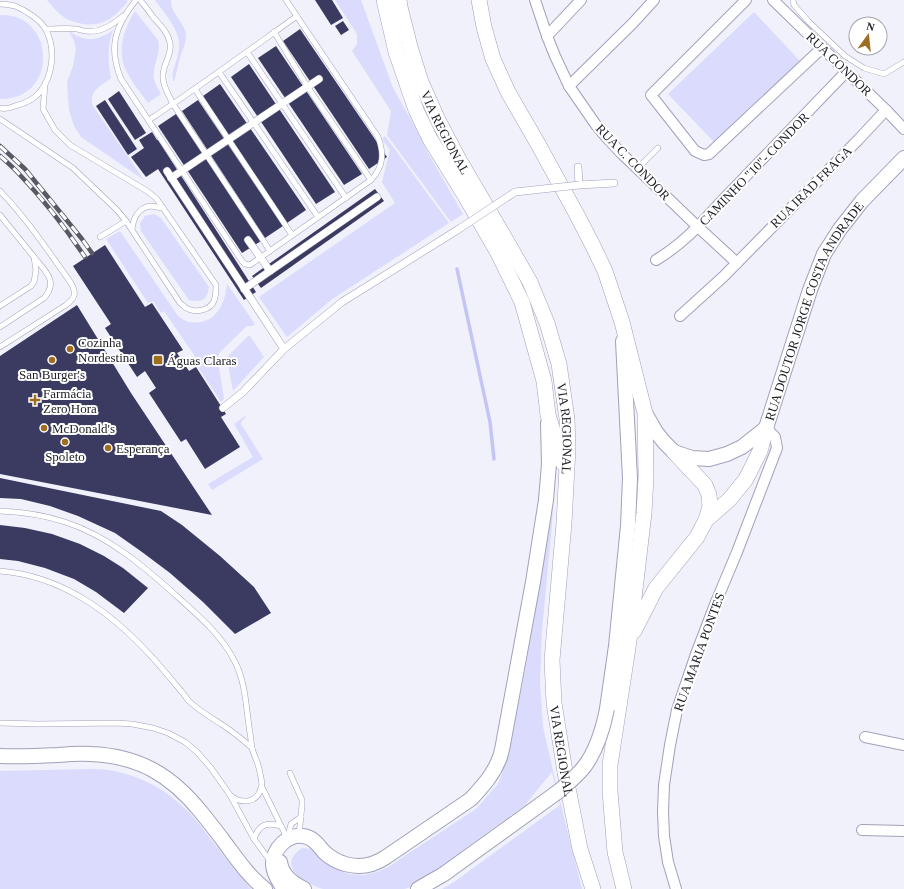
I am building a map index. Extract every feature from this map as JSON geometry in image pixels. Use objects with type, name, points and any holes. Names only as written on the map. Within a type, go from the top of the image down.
[{"type":"main road","name":"VIA REGIONAL","points":[[399,0],[410,47],[421,82],[458,158],[530,282],[547,324],[559,364],[567,419],[567,474],[552,660],[554,703],[566,778],[580,849],[593,889]]},
{"type":"main road","points":[[479,0],[484,27],[493,58],[508,92],[541,150],[605,271],[622,322],[645,414],[646,477],[644,513],[629,641],[610,765],[610,791],[615,852],[624,889]]},
{"type":"main road","points":[[284,889],[278,881],[273,865],[276,853],[290,839],[308,837],[314,840],[324,851],[338,862],[362,866],[373,864],[386,857],[471,799],[482,787],[493,771],[500,757],[504,739],[533,582],[546,500],[549,464],[548,415],[544,381],[522,302],[498,253],[430,139],[416,110],[396,52],[383,1]]},
{"type":"main road","name":"RUA DOUTOR JORGE COSTA ANDRADE","points":[[645,414],[660,437],[674,452],[692,458],[709,458],[726,454],[742,447],[766,428],[810,290],[824,254],[840,229],[862,201],[904,158]]},
{"type":"main road","points":[[427,889],[444,874],[573,779],[584,767],[602,732],[607,709],[616,646],[628,526],[630,478],[622,322]]},
{"type":"main road","points":[[548,415],[567,474]]},
{"type":"main road","points":[[706,520],[729,500],[746,479],[760,451],[766,428]]},
{"type":"main road","points":[[629,641],[656,588],[697,537],[706,520],[710,506],[709,495],[705,485],[674,452]]},
{"type":"main road","points":[[0,756],[110,755],[147,766],[158,772],[177,787],[194,804],[256,882],[265,889]]},
{"type":"main road","points":[[290,839],[280,857],[280,864],[282,871],[294,883],[304,889]]},
{"type":"main road","points":[[418,889],[444,874]]},
{"type":"street","name":"RUA C. CONDOR","points":[[535,0],[555,56],[569,86],[588,114],[607,138],[698,228],[737,263]]},
{"type":"street","points":[[547,36],[581,0]]},
{"type":"street","points":[[569,86],[633,23],[654,0]]},
{"type":"street","points":[[746,0],[651,95],[695,151],[704,155],[709,154],[822,48]]},
{"type":"street","name":"RUA CONDOR","points":[[773,0],[904,129]]},
{"type":"street","name":"CAMINHO \"10\"- CONDOR","points":[[656,260],[671,251],[698,228],[718,205],[846,72]]},
{"type":"street","points":[[171,178],[319,79]]},
{"type":"street","name":"RUA IRAD FRAGA","points":[[680,316],[723,278],[886,110]]},
{"type":"street","points":[[578,167],[579,185]]},
{"type":"street","points":[[167,171],[284,349]]},
{"type":"street","points":[[223,408],[243,392],[284,349],[342,302],[515,192],[614,183]]},
{"type":"street","points":[[244,289],[377,197]]},
{"type":"street","points":[[248,240],[270,271]]},
{"type":"street","name":"RUA MARIA PONTES","points":[[676,889],[668,862],[662,812],[670,745],[677,710],[696,654],[777,448],[775,437],[766,428]]},
{"type":"street","points":[[865,737],[904,745]]},
{"type":"street","points":[[862,830],[904,831]]},
{"type":"lane","points":[[46,29],[98,31],[107,28],[114,23],[125,14],[136,0]]},
{"type":"lane","points":[[140,0],[165,31],[170,42],[170,54],[163,76],[164,87],[173,104],[270,251]]},
{"type":"lane","points":[[125,14],[115,38],[114,48],[116,68],[124,84],[242,261],[245,264],[250,265],[371,180],[377,174],[382,159],[382,147],[378,136],[286,0]]},
{"type":"lane","points":[[793,0],[794,5],[809,22],[845,56],[864,68],[884,74],[904,62]]},
{"type":"lane","points":[[0,4],[14,6],[26,12],[46,29],[51,43],[52,57],[50,72],[38,95],[23,105],[5,109],[0,108]]},
{"type":"lane","points":[[149,120],[297,16]]},
{"type":"lane","points":[[274,32],[307,86],[371,180]]},
{"type":"lane","points":[[247,52],[346,198]]},
{"type":"lane","points":[[219,72],[318,216]]},
{"type":"lane","points":[[0,119],[73,168],[116,210],[126,221],[180,303],[189,310],[199,311],[208,308],[213,303],[216,295],[216,285],[156,198],[147,191],[70,145],[55,130],[43,109],[45,84]]},
{"type":"lane","points":[[195,89],[292,235]]},
{"type":"lane","points":[[638,168],[658,148]]},
{"type":"lane","points":[[0,191],[12,203],[32,228],[74,288],[74,298],[66,305],[0,347]]},
{"type":"lane","points":[[132,230],[133,221],[143,208],[151,206],[163,208]]},
{"type":"lane","points":[[0,215],[50,277],[51,282],[49,292],[44,298],[0,327]]},
{"type":"lane","points":[[100,237],[126,221]]},
{"type":"lane","points":[[0,306],[34,282],[36,270],[34,257]]},
{"type":"lane","points":[[0,511],[22,512],[66,522],[107,542],[125,553],[155,576],[196,613],[223,643],[235,661],[242,677],[252,748],[260,770],[262,787],[281,826],[290,839]]},
{"type":"lane","points":[[0,571],[15,572],[46,580],[61,586],[94,605],[116,622],[150,656],[189,701],[234,732],[252,748]]},
{"type":"lane","points":[[0,723],[116,723],[132,724],[168,732],[185,742],[197,752],[211,768],[230,795],[254,839],[273,865]]},
{"type":"lane","points":[[290,773],[302,800],[301,816],[290,839]]},
{"type":"lane","points":[[230,795],[235,799],[246,802],[258,794],[262,787]]},
{"type":"lane","points":[[290,839],[291,824],[301,816]]},
{"type":"lane","points":[[254,839],[256,833],[266,824],[273,823],[281,826]]},
{"type":"shaded area","points":[[47,0],[128,1],[114,16],[108,20],[90,25],[78,23],[65,18]]},
{"type":"shaded area","points":[[155,0],[171,0],[172,8],[182,24],[186,36],[174,82],[173,73],[178,53],[179,39],[171,23]]},
{"type":"shaded area","points":[[335,0],[361,0],[393,88],[463,214],[451,222],[387,135],[391,111],[352,51],[357,44],[357,34]]},
{"type":"shaded area","points":[[135,11],[158,40],[159,45],[154,69],[154,79],[161,94],[148,103],[135,86],[125,68],[122,53],[125,31]]},
{"type":"shaded area","points":[[754,12],[800,61],[714,142],[668,94]]},
{"type":"shaded area","points":[[0,15],[18,18],[32,27],[40,41],[43,57],[41,72],[33,86],[19,96],[0,99]]},
{"type":"shaded area","points":[[113,30],[109,54],[111,78],[96,89],[92,96],[93,106],[144,180],[81,137],[74,126],[69,110],[67,82],[73,66],[76,49],[69,31],[80,37],[91,39],[102,37]]},
{"type":"shaded area","points":[[385,136],[449,223],[331,300],[287,337],[259,297],[395,203],[382,182],[390,150],[382,139]]},
{"type":"shaded area","points":[[154,214],[161,218],[209,287],[207,295],[203,300],[189,300],[141,231],[140,223],[145,216]]},
{"type":"shaded area","points":[[120,231],[178,316],[188,322],[206,321],[217,312],[221,306],[227,284],[255,324],[252,326],[247,326],[219,353],[218,360],[224,399],[221,402],[196,364],[199,362],[164,311],[161,313],[153,301],[148,303],[106,239]]},
{"type":"shaded area","points":[[248,336],[250,336],[264,357],[233,391],[227,357]]},
{"type":"shaded area","points":[[245,416],[246,417],[241,424],[263,459],[212,490],[208,484],[253,457],[234,424]]},
{"type":"shaded area","points":[[554,487],[542,630],[540,682],[543,727],[582,889],[442,889],[454,882],[560,805],[552,772],[525,805],[463,850],[444,866],[414,886],[404,889],[323,889],[308,883],[292,868],[291,862],[294,855],[302,848],[311,849],[327,864],[349,874],[364,875],[377,872],[390,866],[476,809],[498,784],[506,763],[523,682],[547,540]]},
{"type":"shaded area","points":[[108,770],[138,778],[166,793],[194,818],[251,889],[0,889],[0,771]]},
{"type":"building","points":[[315,0],[332,0],[343,18],[331,25]]},
{"type":"building","points":[[343,21],[349,30],[341,35],[335,26]]},
{"type":"building","points":[[300,29],[387,157],[369,169],[283,41]]},
{"type":"building","points":[[276,46],[362,174],[344,185],[258,58]]},
{"type":"building","points":[[249,64],[335,192],[316,204],[231,77]]},
{"type":"building","points":[[220,84],[306,210],[287,223],[203,96]]},
{"type":"building","points":[[119,91],[146,133],[135,140],[108,99]]},
{"type":"building","points":[[105,100],[137,149],[128,155],[96,106]]},
{"type":"building","points":[[198,100],[283,226],[265,238],[182,111]]},
{"type":"building","points":[[176,114],[261,241],[242,253],[158,126]]},
{"type":"building","points":[[152,132],[256,292],[244,300],[158,169],[146,177],[131,157],[144,148],[139,140]]},
{"type":"building","points":[[375,189],[384,201],[261,288],[252,276]]},
{"type":"building","points":[[105,245],[145,307],[152,303],[183,350],[177,353],[189,371],[196,367],[226,414],[221,417],[240,447],[205,469],[186,439],[181,442],[149,393],[156,388],[145,371],[137,377],[105,328],[111,324],[73,266]]},
{"type":"building","points":[[77,305],[131,393],[212,515],[0,474],[0,356]]},
{"type":"building","points":[[0,478],[161,511],[182,525],[220,556],[254,587],[271,613],[235,634],[203,602],[170,573],[115,533],[78,516],[50,506],[21,499],[0,498]]},
{"type":"building","points":[[0,525],[25,528],[52,534],[80,544],[104,556],[123,568],[148,588],[124,613],[96,592],[74,579],[45,568],[18,561],[0,559]]},
{"type":"waterway","points":[[457,269],[490,422],[494,459]]},
{"type":"railway","points":[[0,146],[25,169],[92,253]]},
{"type":"railway","points":[[0,156],[38,194],[85,257]]},
{"type":"place","name":"Cozinha Nordestina","points":[[70,349]]},
{"type":"place","name":"San Burger's","points":[[52,360]]},
{"type":"place","name":"Águas Claras","points":[[158,360]]},
{"type":"place","name":"Farmácia Zero Hora","points":[[35,400]]},
{"type":"place","name":"McDonald's","points":[[44,428]]},
{"type":"place","name":"Spoleto","points":[[65,442]]},
{"type":"place","name":"Esperança","points":[[108,448]]}]
